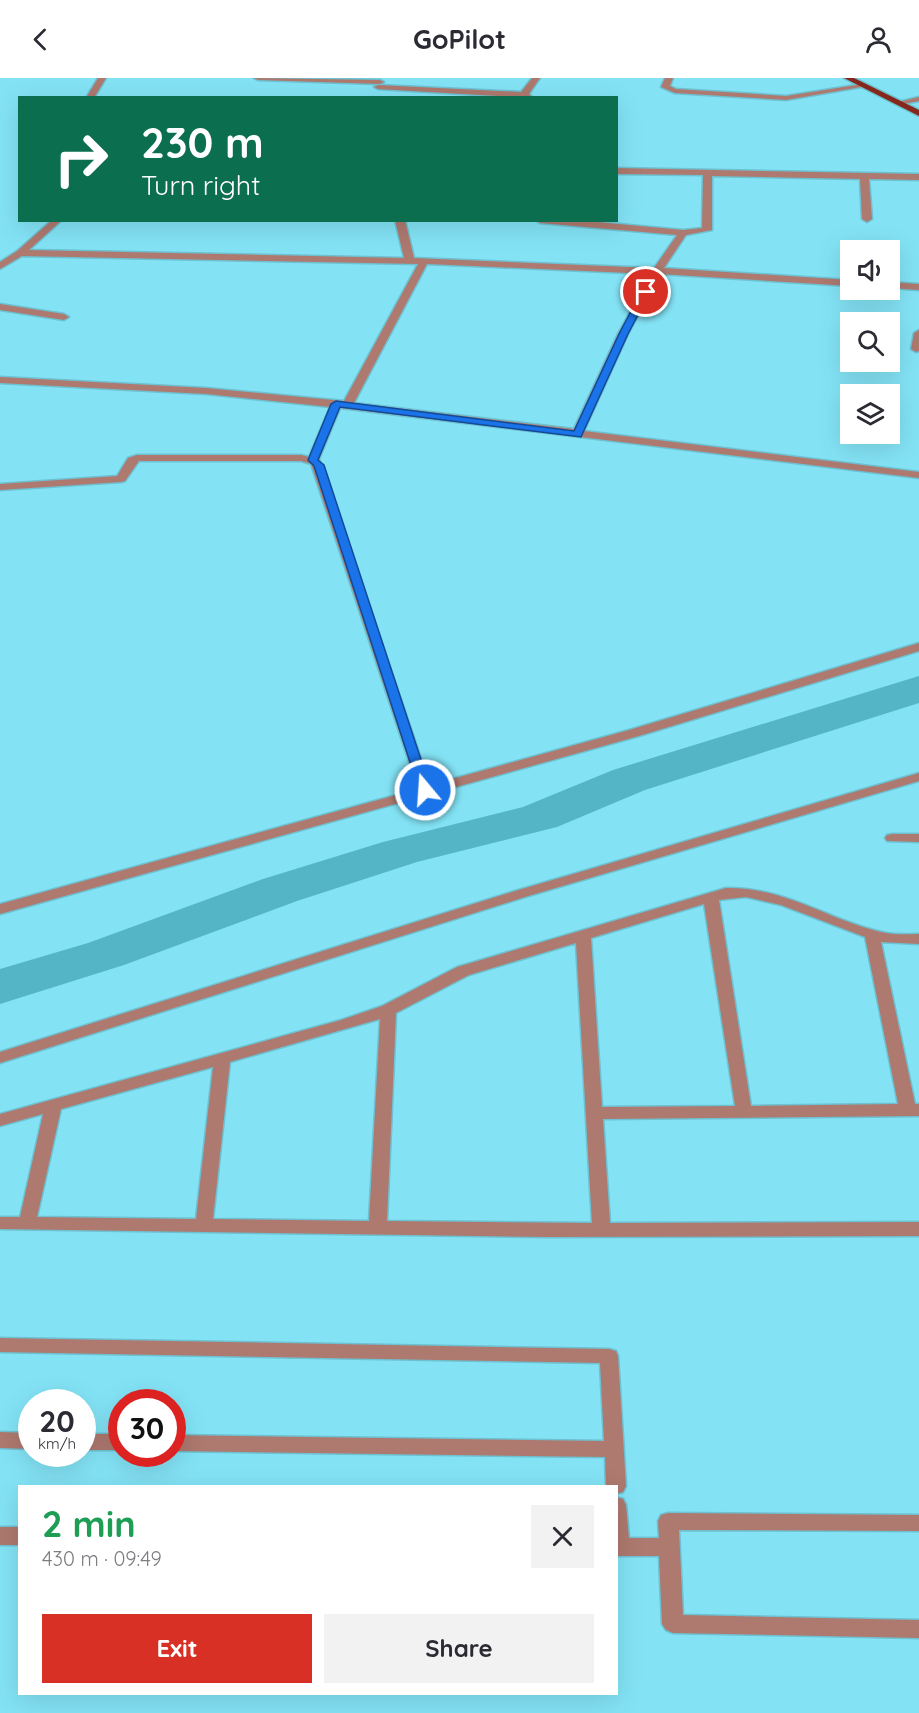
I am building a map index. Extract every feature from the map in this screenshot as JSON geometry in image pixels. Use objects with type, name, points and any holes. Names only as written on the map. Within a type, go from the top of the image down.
[{"type":"main road","points":[[848,78],[919,113]]},
{"type":"street","points":[[91,96],[102,78]]},
{"type":"street","points":[[258,78],[380,82],[526,96],[536,78]]},
{"type":"street","points":[[669,78],[664,87],[675,91],[786,98],[863,86]]},
{"type":"street","points":[[898,103],[919,99]]},
{"type":"street","points":[[618,171],[919,177]]},
{"type":"street","points":[[562,222],[683,233],[708,230],[708,172]]},
{"type":"street","points":[[864,176],[867,219]]},
{"type":"street","points":[[1,264],[20,253],[56,222]]},
{"type":"street","points":[[400,222],[410,261]]},
{"type":"street","points":[[577,434],[623,334],[657,271],[683,233]]},
{"type":"street","points":[[20,253],[424,261],[657,271],[840,282]]},
{"type":"street","points":[[313,460],[342,404],[424,261]]},
{"type":"street","points":[[900,286],[919,287]]},
{"type":"street","points":[[0,307],[64,317]]},
{"type":"street","points":[[916,349],[919,333]]},
{"type":"street","points":[[0,380],[206,391],[342,404],[919,475]]},
{"type":"street","points":[[0,487],[122,479],[132,460],[137,458],[313,460],[318,465],[425,790]]},
{"type":"street","points":[[0,909],[634,733],[919,647]]},
{"type":"street","points":[[0,1058],[520,894],[919,777]]},
{"type":"street","points":[[892,838],[919,838]]},
{"type":"street","points":[[0,1120],[222,1060],[388,1010],[463,971],[726,893],[742,891],[767,896],[886,938],[919,939]]},
{"type":"street","points":[[711,898],[744,1112]]},
{"type":"street","points":[[594,1113],[914,1110],[872,933]]},
{"type":"street","points":[[583,936],[601,1229]]},
{"type":"street","points":[[378,1228],[388,1010]]},
{"type":"street","points":[[204,1225],[222,1060]]},
{"type":"street","points":[[27,1223],[52,1106]]},
{"type":"street","points":[[0,1223],[378,1228],[919,1228]]},
{"type":"street","points":[[0,1346],[609,1356],[616,1485]]},
{"type":"street","points":[[0,1440],[18,1441]]},
{"type":"street","points":[[186,1443],[614,1449]]},
{"type":"street","points":[[919,1523],[668,1521],[673,1624],[919,1629]]},
{"type":"street","points":[[0,1536],[18,1536]]},
{"type":"street","points":[[618,1547],[669,1547]]},
{"type":"waterway","points":[[0,987],[106,954],[280,890],[400,852],[540,817],[629,780],[919,689]]},
{"type":"route","points":[[425,790],[318,465],[313,460],[336,404],[577,434],[623,334],[646,292]]}]
